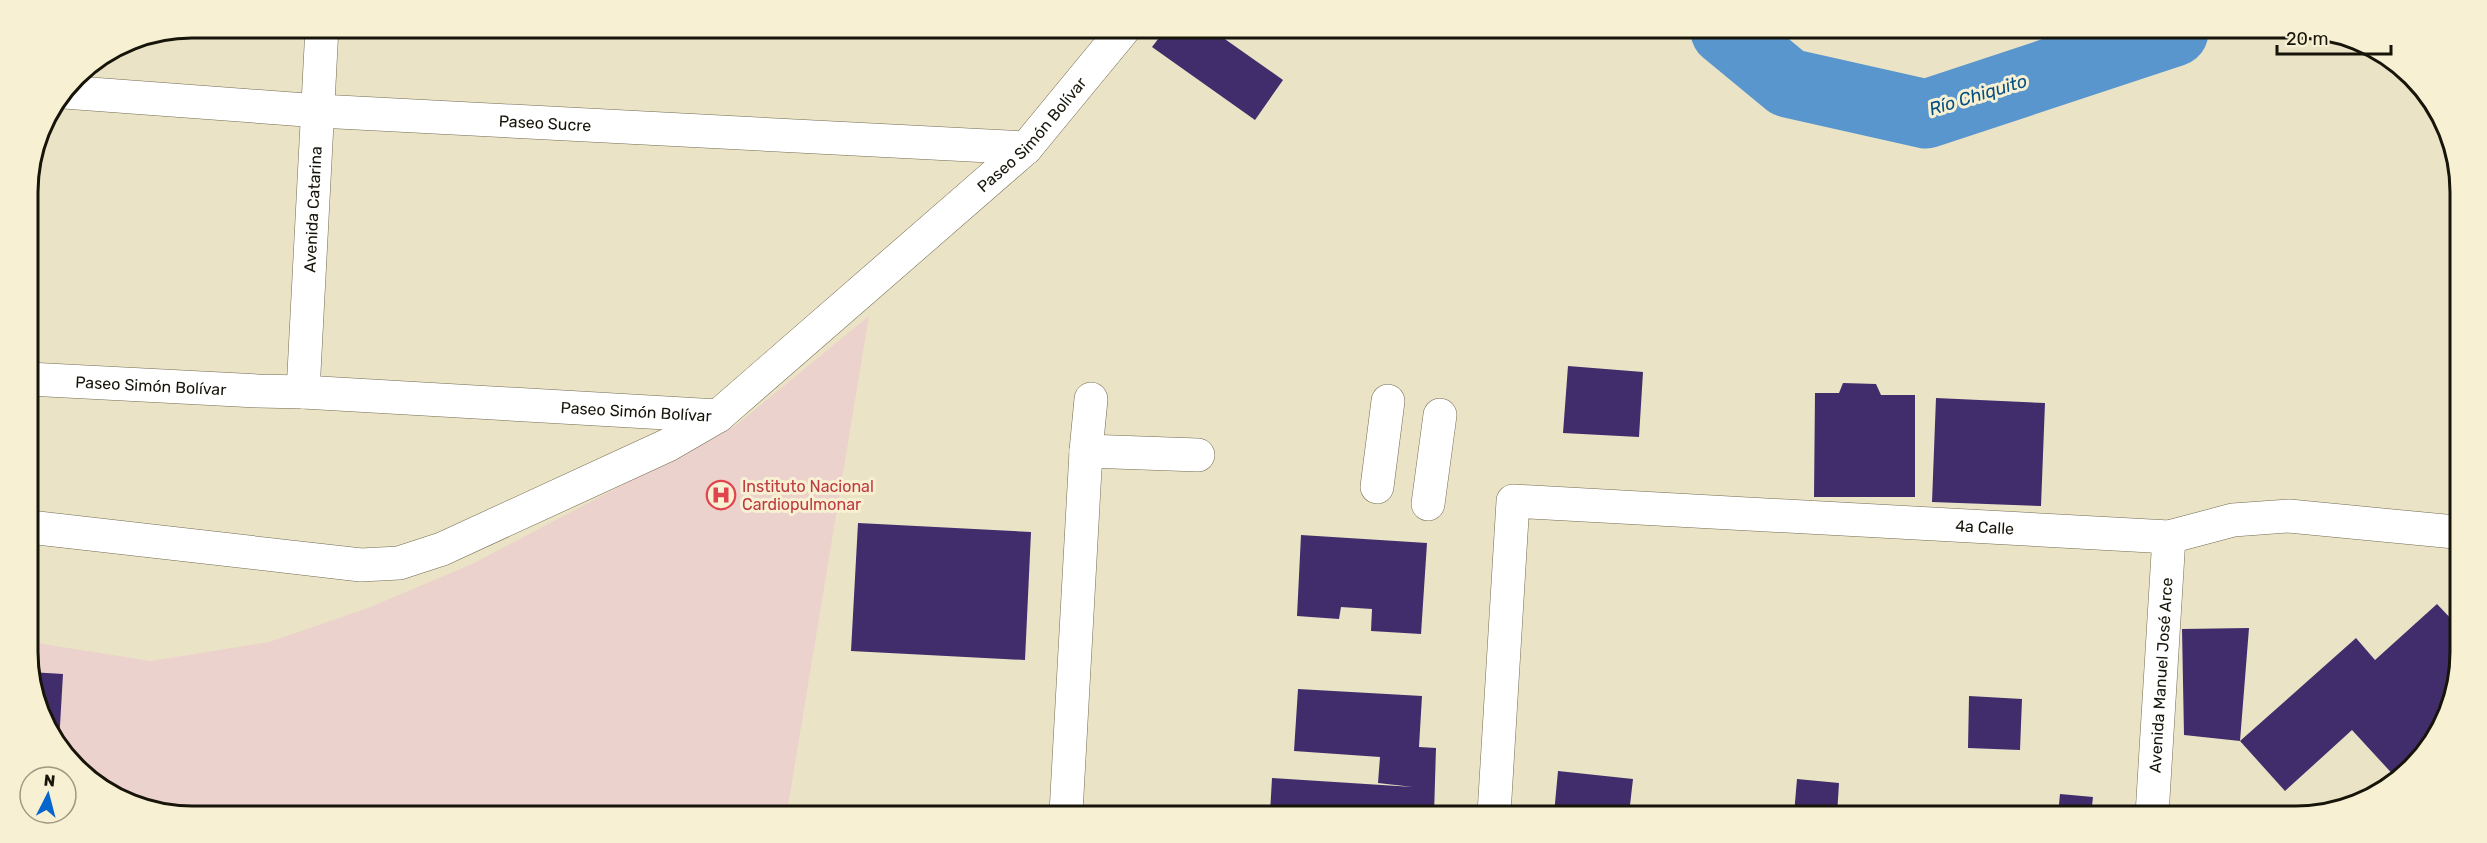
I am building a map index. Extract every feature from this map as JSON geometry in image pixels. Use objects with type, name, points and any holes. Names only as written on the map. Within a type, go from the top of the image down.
[{"type":"street","name":"Avenida Catarina","points":[[303,392],[322,38]]},
{"type":"street","name":"Paseo Simón Bolívar","points":[[38,380],[718,416],[1026,148],[1117,38]]},
{"type":"street","name":"Paseo Sucre","points":[[74,93],[319,111],[1026,148]]},
{"type":"street","points":[[1066,806],[1086,451],[1091,399]]},
{"type":"street","points":[[1377,487],[1388,401]]},
{"type":"street","points":[[1428,504],[1440,415]]},
{"type":"street","points":[[38,528],[361,565],[399,563],[442,549],[668,445],[718,416]]},
{"type":"street","points":[[1086,451],[1198,455]]},
{"type":"street","name":"4a Calle","points":[[1495,805],[1513,501],[2169,537],[2233,520],[2289,516],[2450,532]]},
{"type":"street","name":"Avenida Manuel José Arce","points":[[2153,805],[2169,537]]},
{"type":"shaded area","name":"Instituto Nacional Cardiopulmonar","points":[[869,316],[788,806],[191,806],[171,804],[132,794],[114,785],[82,761],[58,729],[49,711],[40,682],[38,643],[151,661],[269,642],[368,608],[472,564],[735,426]]},
{"type":"building","points":[[1159,38],[1223,38],[1283,80],[1255,120],[1152,47]]},
{"type":"building","points":[[1568,366],[1643,372],[1639,437],[1563,433]]},
{"type":"building","points":[[1843,383],[1876,384],[1881,395],[1915,395],[1915,497],[1814,497],[1815,393],[1839,393]]},
{"type":"building","points":[[1936,398],[2045,403],[2041,506],[1932,502]]},
{"type":"building","points":[[858,523],[1031,532],[1025,660],[851,651]]},
{"type":"building","points":[[1301,535],[1427,543],[1421,634],[1371,631],[1372,609],[1341,607],[1339,619],[1297,616]]},
{"type":"building","points":[[2437,604],[2450,618],[2450,652],[2444,692],[2429,729],[2411,753],[2391,772],[2352,730],[2285,791],[2240,741],[2356,638],[2375,660]]},
{"type":"building","points":[[2249,628],[2240,741],[2184,735],[2182,629]]},
{"type":"building","points":[[39,673],[63,674],[60,731],[49,711]]},
{"type":"building","points":[[1298,689],[1422,696],[1419,747],[1436,748],[1434,805],[1270,805],[1272,778],[1413,787],[1378,783],[1380,757],[1294,751]]},
{"type":"building","points":[[1969,696],[2022,699],[2020,750],[1968,748]]},
{"type":"building","points":[[1558,771],[1633,779],[1630,805],[1555,805]]},
{"type":"building","points":[[1797,779],[1839,783],[1838,805],[1795,805]]},
{"type":"building","points":[[2060,794],[2093,797],[2092,805],[2059,805]]},
{"type":"waterway","name":"Río Chiquito","points":[[1733,38],[1788,83],[1926,114],[2156,38]]},
{"type":"place","name":"Instituto Nacional Cardiopulmonar","points":[[721,495]]}]
